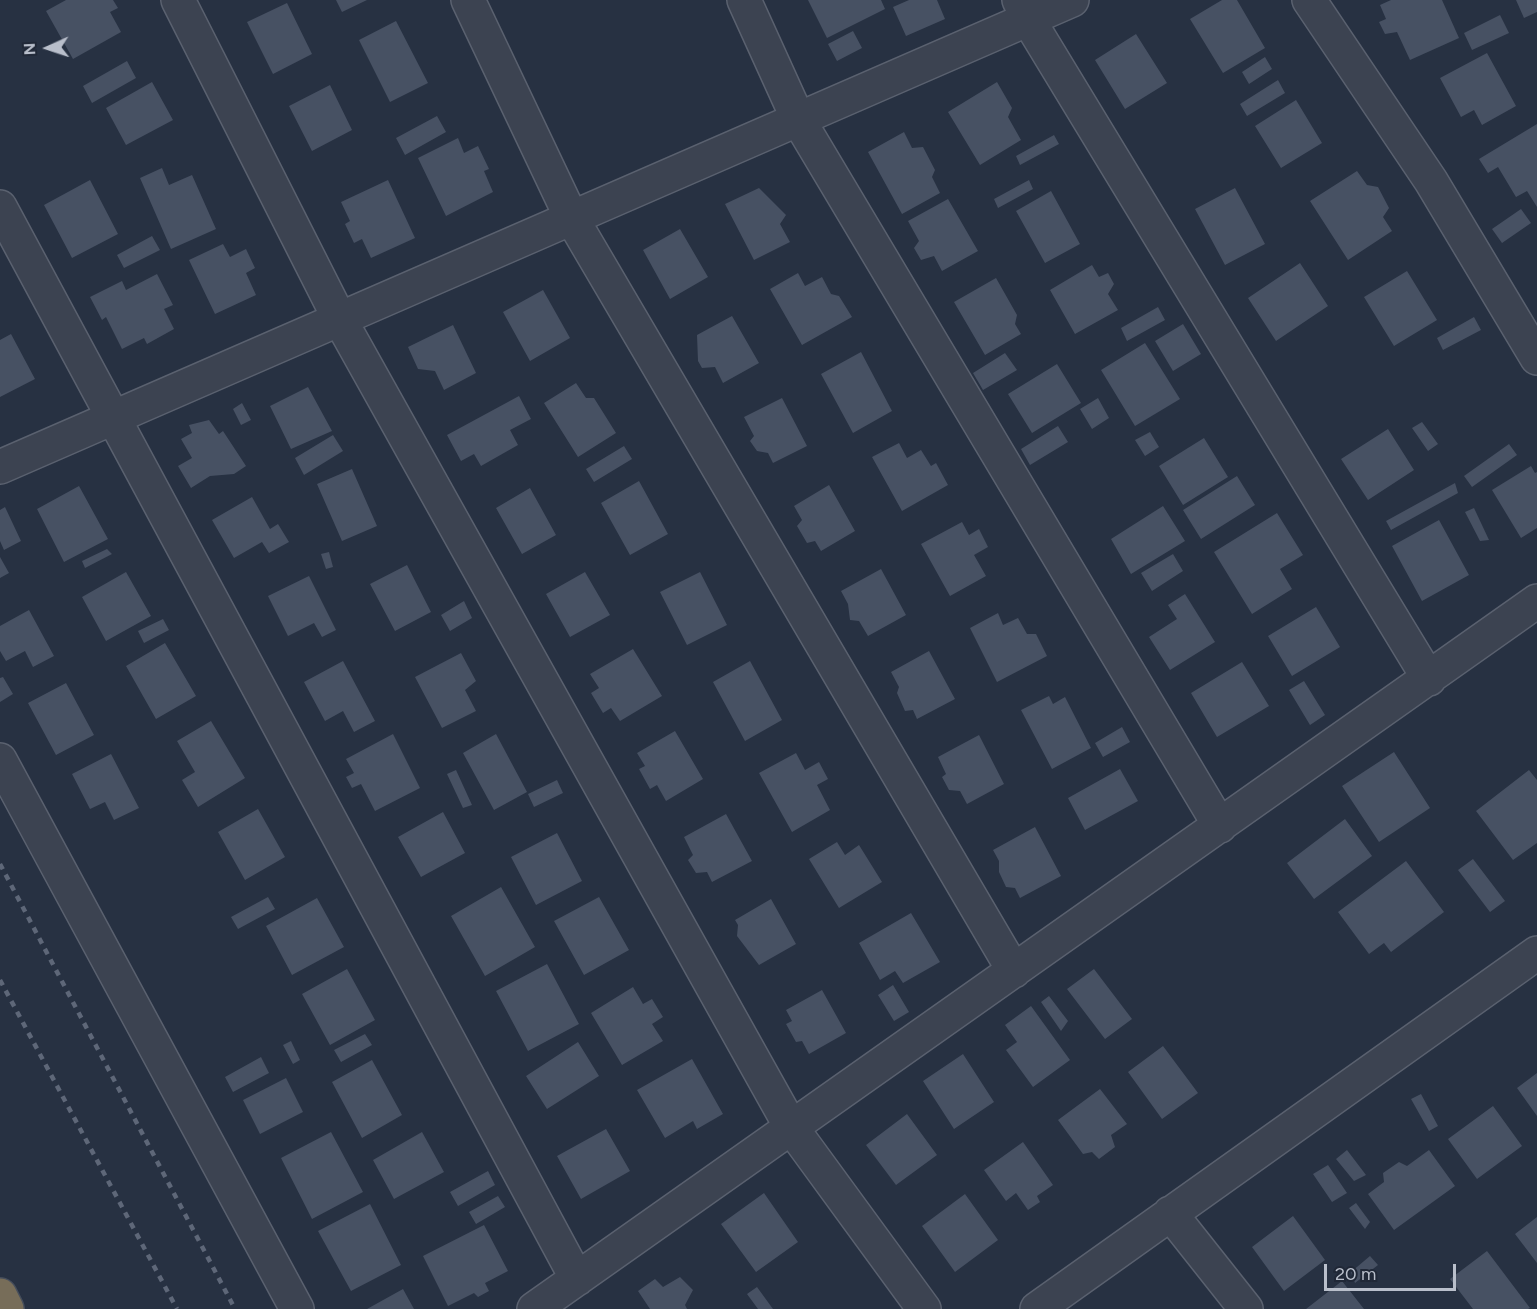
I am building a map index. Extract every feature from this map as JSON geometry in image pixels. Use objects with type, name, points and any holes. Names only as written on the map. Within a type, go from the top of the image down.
[{"type":"highway","points":[[0,1295],[7,1309]]},
{"type":"street","points":[[178,0],[339,318],[791,1127],[924,1309]]},
{"type":"street","points":[[468,0],[571,217],[1014,971]]},
{"type":"street","points":[[744,0],[798,119],[1220,826]]},
{"type":"street","points":[[0,467],[798,119],[1023,10],[1072,0]]},
{"type":"street","points":[[1309,0],[1431,181],[1537,358]]},
{"type":"street","points":[[1023,10],[1429,679]]},
{"type":"street","points":[[0,207],[577,1279]]},
{"type":"street","points":[[534,1309],[1537,601]]},
{"type":"street","points":[[0,760],[297,1309]]},
{"type":"street","points":[[1037,1309],[1537,953]]},
{"type":"street","points":[[1170,1214],[1246,1309]]},
{"type":"building","points":[[66,0],[113,0],[118,8],[110,12],[121,32],[73,59],[46,11]]},
{"type":"building","points":[[336,0],[367,0],[342,12]]},
{"type":"building","points":[[808,0],[881,0],[885,9],[827,38]]},
{"type":"building","points":[[909,0],[937,0],[945,19],[906,36],[893,7]]},
{"type":"building","points":[[1222,0],[1237,0],[1265,48],[1223,73],[1190,19]]},
{"type":"building","points":[[1391,0],[1442,0],[1459,38],[1410,60],[1397,32],[1385,34],[1379,22],[1386,19],[1380,5]]},
{"type":"building","points":[[1516,0],[1537,0],[1537,12],[1524,18]]},
{"type":"building","points":[[287,3],[312,54],[273,74],[247,22]]},
{"type":"building","points":[[1500,15],[1509,33],[1472,50],[1464,33]]},
{"type":"building","points":[[396,21],[428,83],[390,102],[359,40]]},
{"type":"building","points":[[853,31],[862,48],[837,61],[828,44]]},
{"type":"building","points":[[1136,34],[1167,83],[1125,109],[1095,60]]},
{"type":"building","points":[[1487,53],[1516,106],[1482,125],[1474,110],[1461,117],[1440,78]]},
{"type":"building","points":[[1265,57],[1272,69],[1249,84],[1242,72]]},
{"type":"building","points":[[127,61],[136,78],[92,103],[83,86]]},
{"type":"building","points":[[1278,80],[1285,93],[1247,116],[1240,104]]},
{"type":"building","points":[[152,82],[173,120],[126,145],[106,108]]},
{"type":"building","points":[[997,82],[1012,108],[1008,117],[1021,140],[980,165],[948,112]]},
{"type":"building","points":[[330,85],[352,130],[312,151],[289,106]]},
{"type":"building","points":[[1296,100],[1322,143],[1281,168],[1255,126]]},
{"type":"building","points":[[437,116],[446,132],[405,155],[396,138]]},
{"type":"building","points":[[1537,124],[1537,207],[1527,191],[1516,197],[1498,167],[1488,173],[1479,159]]},
{"type":"building","points":[[904,132],[912,148],[923,147],[935,170],[932,177],[940,193],[902,214],[868,152]]},
{"type":"building","points":[[1054,135],[1059,144],[1020,165],[1016,156]]},
{"type":"building","points":[[458,138],[464,153],[478,146],[489,169],[484,171],[493,192],[446,216],[418,158]]},
{"type":"building","points":[[162,168],[169,185],[192,175],[216,229],[171,249],[140,178]]},
{"type":"building","points":[[1357,171],[1367,185],[1378,187],[1389,208],[1383,217],[1392,231],[1348,260],[1310,201]]},
{"type":"building","points":[[90,180],[118,234],[72,258],[44,205]]},
{"type":"building","points":[[388,180],[415,238],[371,258],[362,239],[354,243],[345,224],[350,221],[341,202]]},
{"type":"building","points":[[1029,180],[1033,189],[998,208],[994,199]]},
{"type":"building","points":[[759,188],[786,215],[780,224],[790,242],[754,260],[725,204]]},
{"type":"building","points":[[1235,188],[1265,244],[1225,265],[1195,209]]},
{"type":"building","points":[[1051,191],[1080,244],[1045,263],[1016,211]]},
{"type":"building","points":[[948,199],[978,251],[942,271],[934,256],[921,260],[914,248],[919,241],[908,221]]},
{"type":"building","points":[[1521,209],[1531,223],[1502,243],[1492,229]]},
{"type":"building","points":[[680,229],[708,277],[670,299],[643,250]]},
{"type":"building","points":[[152,236],[160,250],[124,268],[117,255]]},
{"type":"building","points":[[223,244],[230,257],[246,249],[255,268],[246,273],[256,295],[215,314],[189,260]]},
{"type":"building","points":[[1300,263],[1328,306],[1276,341],[1248,298]]},
{"type":"building","points":[[1092,265],[1099,277],[1108,273],[1114,284],[1108,294],[1118,310],[1075,334],[1050,290]]},
{"type":"building","points":[[1407,271],[1437,320],[1394,346],[1364,297]]},
{"type":"building","points":[[798,273],[805,286],[822,277],[831,294],[839,296],[852,317],[802,345],[770,289]]},
{"type":"building","points":[[157,274],[173,305],[164,309],[174,329],[147,344],[144,338],[122,349],[106,317],[102,320],[90,297],[122,281],[126,290]]},
{"type":"building","points":[[996,278],[1017,315],[1015,324],[1021,334],[985,355],[954,302]]},
{"type":"building","points":[[543,290],[570,338],[530,361],[503,312]]},
{"type":"building","points":[[1158,307],[1165,320],[1127,341],[1121,328]]},
{"type":"building","points":[[732,316],[759,363],[723,383],[715,367],[702,368],[698,361],[697,335]]},
{"type":"building","points":[[1474,317],[1481,330],[1443,350],[1437,338]]},
{"type":"building","points":[[1183,324],[1201,354],[1173,371],[1155,341]]},
{"type":"building","points":[[453,325],[476,373],[444,390],[435,371],[418,369],[408,347]]},
{"type":"building","points":[[11,334],[35,379],[0,397],[0,340]]},
{"type":"building","points":[[1145,343],[1180,399],[1135,426],[1101,370]]},
{"type":"building","points":[[861,352],[892,411],[853,433],[821,374]]},
{"type":"building","points":[[1005,353],[1017,370],[983,390],[973,373]]},
{"type":"building","points":[[1057,364],[1081,403],[1032,433],[1008,394]]},
{"type":"building","points":[[576,383],[586,398],[594,398],[616,433],[578,457],[544,403]]},
{"type":"building","points":[[308,387],[332,431],[291,449],[270,406]]},
{"type":"building","points":[[519,396],[531,419],[510,430],[518,445],[481,466],[474,454],[461,461],[447,435]]},
{"type":"building","points":[[782,398],[807,446],[773,463],[768,453],[757,451],[750,441],[754,436],[744,417]]},
{"type":"building","points":[[1098,398],[1109,418],[1092,429],[1080,409]]},
{"type":"building","points":[[242,403],[251,420],[241,425],[233,409]]},
{"type":"building","points":[[209,420],[219,434],[223,431],[246,466],[234,474],[210,476],[191,488],[178,466],[192,458],[181,439],[192,433],[189,425]]},
{"type":"building","points":[[1422,422],[1438,444],[1428,451],[1412,428]]},
{"type":"building","points":[[1058,426],[1068,442],[1030,465],[1021,449]]},
{"type":"building","points":[[1388,429],[1414,470],[1368,500],[1341,459]]},
{"type":"building","points":[[1150,432],[1159,447],[1145,456],[1135,440]]},
{"type":"building","points":[[333,435],[343,451],[304,475],[295,458]]},
{"type":"building","points":[[1204,438],[1228,477],[1183,505],[1159,466]]},
{"type":"building","points":[[899,443],[907,458],[921,450],[931,466],[936,463],[948,485],[902,511],[872,457]]},
{"type":"building","points":[[1509,444],[1517,455],[1472,487],[1464,476]]},
{"type":"building","points":[[624,446],[632,459],[594,482],[586,469]]},
{"type":"building","points":[[1531,466],[1535,473],[1537,472],[1537,528],[1521,538],[1492,490]]},
{"type":"building","points":[[352,469],[377,526],[342,541],[317,484]]},
{"type":"building","points":[[1237,476],[1255,505],[1201,539],[1183,510]]},
{"type":"building","points":[[639,481],[668,534],[630,555],[601,503]]},
{"type":"building","points":[[1455,483],[1458,493],[1391,530],[1386,521]]},
{"type":"building","points":[[829,485],[855,531],[821,551],[815,541],[807,543],[797,526],[802,520],[794,506]]},
{"type":"building","points":[[79,486],[108,539],[64,562],[37,509]]},
{"type":"building","points":[[530,488],[556,535],[522,554],[496,508]]},
{"type":"building","points":[[252,497],[270,529],[278,524],[289,542],[269,553],[262,542],[234,558],[212,520]]},
{"type":"building","points":[[1163,506],[1185,541],[1131,574],[1111,539]]},
{"type":"building","points":[[5,507],[21,541],[4,550],[0,541],[0,510]]},
{"type":"building","points":[[1474,508],[1489,540],[1480,541],[1465,512]]},
{"type":"building","points":[[1277,513],[1303,555],[1280,569],[1292,589],[1252,614],[1214,552]]},
{"type":"building","points":[[1439,520],[1469,575],[1422,601],[1392,546]]},
{"type":"building","points":[[962,522],[969,535],[979,529],[988,547],[974,555],[986,576],[950,596],[921,544]]},
{"type":"building","points":[[107,549],[112,554],[85,568],[82,561]]},
{"type":"building","points":[[329,552],[333,567],[326,569],[321,554]]},
{"type":"building","points":[[1173,554],[1183,571],[1152,591],[1141,573]]},
{"type":"building","points":[[0,557],[9,573],[0,578]]},
{"type":"building","points":[[407,565],[431,612],[395,631],[370,584]]},
{"type":"building","points":[[881,569],[906,615],[868,636],[859,621],[850,620],[848,604],[841,591]]},
{"type":"building","points":[[126,572],[151,616],[106,641],[82,597]]},
{"type":"building","points":[[585,572],[610,615],[570,637],[546,594]]},
{"type":"building","points":[[700,572],[727,625],[687,645],[660,592]]},
{"type":"building","points":[[309,576],[336,630],[322,637],[314,623],[288,636],[268,596]]},
{"type":"building","points":[[1185,594],[1215,642],[1170,670],[1149,637],[1177,619],[1168,605]]},
{"type":"building","points":[[464,601],[472,618],[450,631],[441,615]]},
{"type":"building","points":[[1316,607],[1340,647],[1292,676],[1268,636]]},
{"type":"building","points":[[29,610],[54,656],[33,667],[25,651],[6,661],[0,651],[0,626]]},
{"type":"building","points":[[998,613],[1003,625],[1018,618],[1027,634],[1036,634],[1047,656],[997,682],[970,628]]},
{"type":"building","points":[[163,619],[169,630],[144,643],[138,631]]},
{"type":"building","points":[[165,643],[196,696],[156,719],[126,666]]},
{"type":"building","points":[[633,649],[662,696],[620,721],[611,708],[603,713],[591,693],[599,688],[590,674]]},
{"type":"building","points":[[929,651],[955,699],[917,719],[913,710],[905,711],[897,693],[899,687],[891,672]]},
{"type":"building","points":[[461,653],[476,681],[465,690],[476,711],[442,728],[415,677]]},
{"type":"building","points":[[343,661],[375,721],[354,732],[343,711],[325,721],[304,682]]},
{"type":"building","points":[[750,661],[782,720],[745,741],[713,682]]},
{"type":"building","points":[[1242,662],[1269,706],[1217,737],[1191,693]]},
{"type":"building","points":[[3,677],[13,694],[0,702],[0,678]]},
{"type":"building","points":[[1304,681],[1325,715],[1310,725],[1289,690]]},
{"type":"building","points":[[66,683],[94,735],[56,755],[28,703]]},
{"type":"building","points":[[1049,696],[1053,704],[1065,697],[1091,748],[1052,769],[1021,710]]},
{"type":"building","points":[[211,721],[245,778],[198,807],[182,780],[195,772],[177,741]]},
{"type":"building","points":[[1122,727],[1130,742],[1103,757],[1095,743]]},
{"type":"building","points":[[675,731],[703,779],[666,801],[657,785],[650,789],[639,769],[645,766],[637,753]]},
{"type":"building","points":[[393,734],[420,788],[375,811],[361,784],[352,788],[346,777],[354,773],[346,759]]},
{"type":"building","points":[[496,734],[527,792],[494,810],[463,753]]},
{"type":"building","points":[[979,735],[1004,784],[967,804],[960,791],[949,790],[942,777],[946,774],[938,757]]},
{"type":"building","points":[[1394,752],[1430,808],[1379,842],[1342,786]]},
{"type":"building","points":[[796,753],[805,770],[819,762],[828,779],[817,785],[830,810],[792,832],[759,773]]},
{"type":"building","points":[[111,754],[139,808],[114,820],[105,802],[90,809],[72,774]]},
{"type":"building","points":[[1120,769],[1138,801],[1085,830],[1068,798]]},
{"type":"building","points":[[456,770],[472,805],[463,808],[447,774]]},
{"type":"building","points":[[1529,770],[1537,780],[1537,843],[1513,860],[1476,811]]},
{"type":"building","points":[[557,780],[563,793],[534,807],[528,794]]},
{"type":"building","points":[[258,809],[285,857],[245,880],[218,832]]},
{"type":"building","points":[[443,812],[465,853],[421,877],[398,837]]},
{"type":"building","points":[[726,814],[752,861],[712,882],[707,872],[696,873],[688,860],[693,855],[684,837]]},
{"type":"building","points":[[1345,819],[1372,856],[1314,899],[1287,863]]},
{"type":"building","points":[[1035,827],[1061,876],[1020,898],[1015,888],[1006,887],[999,872],[999,861],[993,850]]},
{"type":"building","points":[[557,833],[582,881],[536,905],[511,857]]},
{"type":"building","points":[[837,842],[845,855],[859,845],[882,882],[839,908],[809,859]]},
{"type":"building","points":[[1473,859],[1505,901],[1490,912],[1458,870]]},
{"type":"building","points":[[1406,861],[1444,912],[1391,952],[1384,943],[1369,954],[1338,912]]},
{"type":"building","points":[[501,887],[535,947],[485,976],[451,916]]},
{"type":"building","points":[[268,897],[275,909],[238,929],[231,917]]},
{"type":"building","points":[[599,897],[629,950],[584,975],[554,921]]},
{"type":"building","points":[[317,898],[344,947],[292,975],[266,926]]},
{"type":"building","points":[[771,899],[796,944],[759,965],[737,936],[738,925],[735,920]]},
{"type":"building","points":[[911,913],[940,962],[903,983],[895,971],[880,980],[859,943]]},
{"type":"building","points":[[547,964],[579,1024],[528,1051],[496,991]]},
{"type":"building","points":[[347,969],[375,1020],[330,1045],[302,994]]},
{"type":"building","points":[[1094,969],[1132,1019],[1105,1039],[1067,989]]},
{"type":"building","points":[[893,985],[909,1012],[894,1021],[878,995]]},
{"type":"building","points":[[633,987],[643,1004],[652,999],[663,1017],[652,1024],[663,1041],[622,1065],[591,1013]]},
{"type":"building","points":[[822,990],[846,1033],[809,1054],[802,1041],[796,1042],[786,1024],[792,1021],[786,1010]]},
{"type":"building","points":[[1049,996],[1068,1021],[1061,1031],[1041,1002]]},
{"type":"building","points":[[1031,1006],[1070,1060],[1033,1087],[1006,1050],[1017,1042],[1005,1025]]},
{"type":"building","points":[[365,1034],[372,1045],[341,1062],[334,1050]]},
{"type":"building","points":[[291,1041],[300,1060],[293,1064],[283,1045]]},
{"type":"building","points":[[578,1042],[599,1076],[547,1109],[526,1076]]},
{"type":"building","points":[[1163,1046],[1198,1093],[1162,1119],[1128,1072]]},
{"type":"building","points":[[963,1054],[994,1102],[954,1129],[923,1081]]},
{"type":"building","points":[[261,1057],[269,1073],[233,1092],[225,1077]]},
{"type":"building","points":[[692,1059],[723,1114],[697,1129],[693,1121],[665,1138],[637,1090]]},
{"type":"building","points":[[372,1060],[402,1115],[362,1138],[332,1082]]},
{"type":"building","points":[[1537,1073],[1537,1116],[1517,1088]]},
{"type":"building","points":[[286,1078],[303,1112],[260,1134],[243,1100]]},
{"type":"building","points":[[1100,1089],[1127,1124],[1111,1135],[1115,1147],[1099,1159],[1092,1152],[1083,1154],[1058,1120]]},
{"type":"building","points":[[1421,1094],[1438,1126],[1429,1131],[1411,1099]]},
{"type":"building","points":[[1493,1106],[1522,1146],[1477,1179],[1448,1139]]},
{"type":"building","points":[[907,1114],[937,1155],[896,1185],[866,1145]]},
{"type":"building","points":[[606,1129],[630,1171],[581,1199],[557,1156]]},
{"type":"building","points":[[331,1132],[363,1192],[312,1219],[281,1158]]},
{"type":"building","points":[[422,1132],[444,1172],[394,1199],[373,1160]]},
{"type":"building","points":[[1023,1142],[1053,1185],[1037,1196],[1040,1202],[1028,1210],[1016,1193],[1006,1201],[984,1170]]},
{"type":"building","points":[[1347,1150],[1366,1175],[1354,1181],[1336,1159]]},
{"type":"building","points":[[1429,1150],[1455,1186],[1394,1230],[1368,1194],[1384,1182],[1383,1173],[1399,1162],[1407,1166]]},
{"type":"building","points":[[1328,1165],[1347,1193],[1332,1202],[1313,1174]]},
{"type":"building","points":[[488,1171],[495,1185],[458,1206],[450,1192]]},
{"type":"building","points":[[764,1193],[798,1242],[756,1272],[721,1224]]},
{"type":"building","points":[[965,1194],[998,1240],[955,1272],[922,1226]]},
{"type":"building","points":[[498,1196],[505,1207],[476,1224],[469,1212]]},
{"type":"building","points":[[1356,1203],[1370,1222],[1365,1229],[1349,1208]]},
{"type":"building","points":[[370,1204],[401,1265],[351,1291],[318,1231]]},
{"type":"building","points":[[1293,1216],[1325,1260],[1284,1291],[1252,1247]]},
{"type":"building","points":[[1537,1217],[1537,1263],[1515,1234]]},
{"type":"building","points":[[484,1225],[508,1271],[485,1283],[489,1291],[478,1297],[474,1293],[448,1306],[423,1256]]},
{"type":"building","points":[[1487,1251],[1530,1308],[1473,1309],[1450,1279]]},
{"type":"building","points":[[1370,1256],[1378,1265],[1355,1283],[1351,1272]]},
{"type":"building","points":[[680,1277],[693,1290],[685,1305],[687,1309],[650,1309],[638,1291],[655,1279],[663,1287]]},
{"type":"building","points":[[1342,1281],[1364,1309],[1306,1309]]},
{"type":"building","points":[[757,1287],[773,1309],[758,1309],[747,1294]]},
{"type":"building","points":[[403,1289],[414,1309],[367,1309]]},
{"type":"railway","points":[[0,864],[235,1309]]},
{"type":"railway","points":[[0,980],[177,1309]]}]
